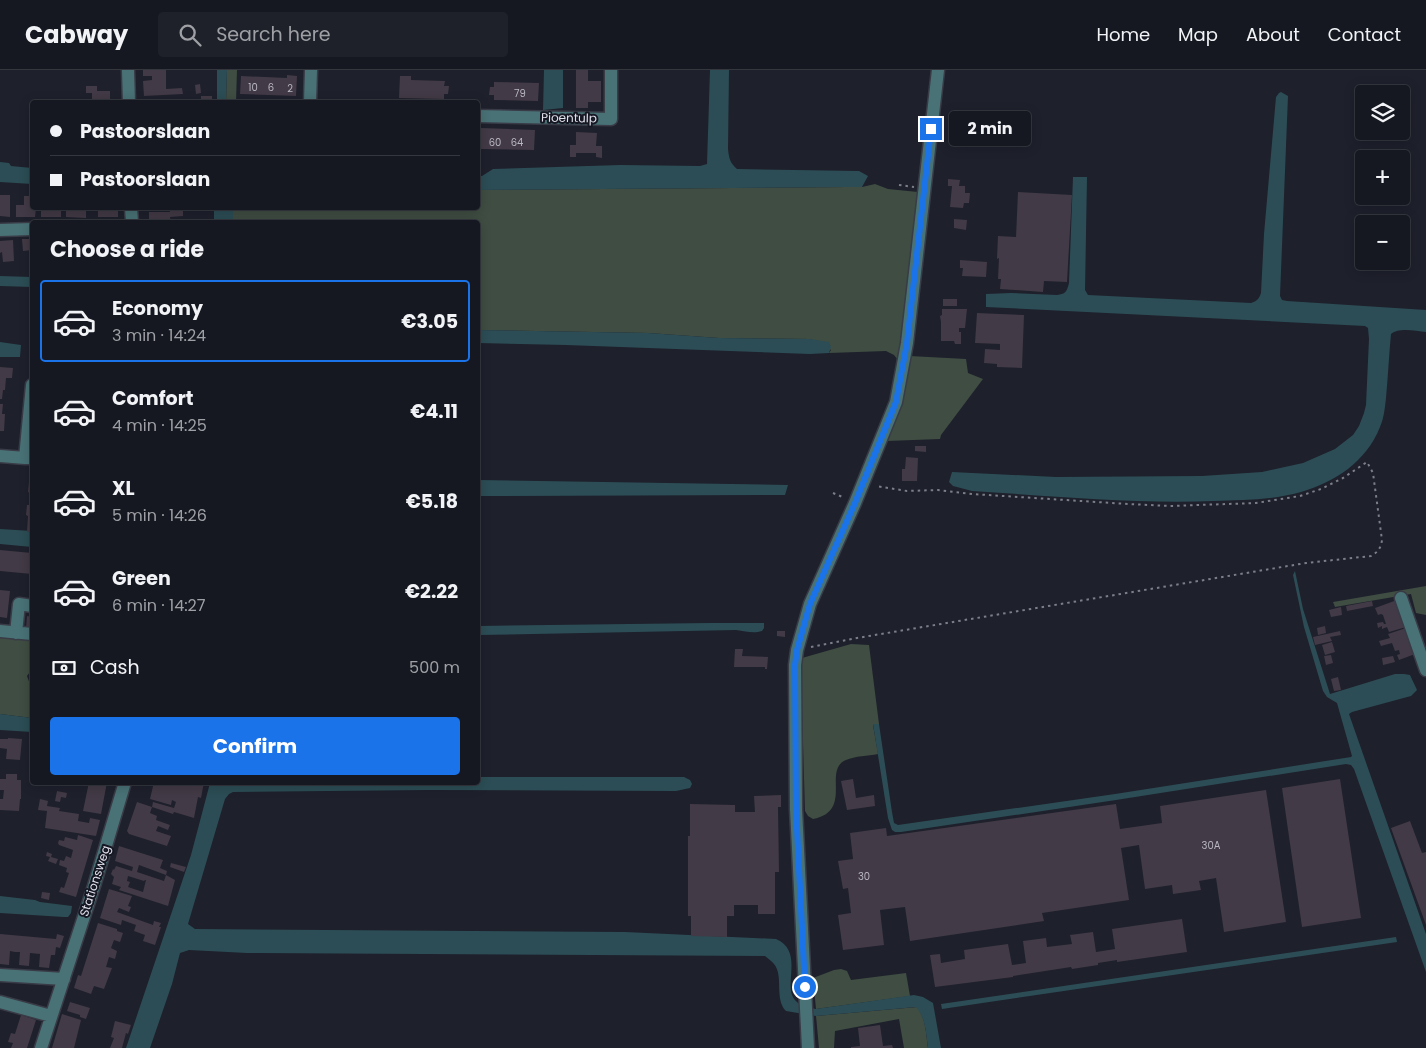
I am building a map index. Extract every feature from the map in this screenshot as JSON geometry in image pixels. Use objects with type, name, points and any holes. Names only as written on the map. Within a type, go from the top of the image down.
[{"type":"street","points":[[128,70],[129,100]]},
{"type":"street","points":[[310,100],[311,70]]},
{"type":"street","name":"Pioentulp","points":[[480,116],[611,119],[611,70]]},
{"type":"street","points":[[808,1048],[796,809],[795,665],[797,650],[810,604],[855,503],[896,402],[907,343],[938,70]]},
{"type":"street","points":[[0,230],[30,229]]},
{"type":"street","points":[[0,456],[21,459],[30,398]]},
{"type":"street","points":[[1401,598],[1426,670]]},
{"type":"street","points":[[16,633],[19,604],[30,606]]},
{"type":"street","points":[[0,631],[30,634]]},
{"type":"street","name":"Stationsweg","points":[[41,1048],[94,886],[124,785]]},
{"type":"street","points":[[0,975],[64,979]]},
{"type":"street","points":[[0,1002],[51,1016]]},
{"type":"path","points":[[797,650],[858,638],[1306,563],[1371,556],[1377,553],[1381,547],[1382,540],[1373,474],[1367,462],[1343,478],[1321,489],[1300,496],[1256,503],[1170,506],[1128,504],[938,490],[907,491],[875,486],[863,482]]},
{"type":"shaded area","points":[[217,70],[227,70],[226,100],[217,100]]},
{"type":"shaded area","points":[[227,70],[237,70],[236,100],[226,100]]},
{"type":"shaded area","points":[[544,70],[563,70],[563,108],[543,110]]},
{"type":"shaded area","points":[[710,70],[729,70],[728,149],[730,160],[737,169],[859,171],[868,176],[862,187],[480,190],[480,176],[493,169],[620,165],[700,166],[707,164]]},
{"type":"shaded area","points":[[1281,92],[1288,96],[1280,296],[1282,300],[1426,310],[1426,332],[1403,330],[1391,334],[1383,416],[1380,427],[1367,451],[1348,469],[1326,483],[1290,495],[1258,499],[1184,502],[1123,500],[972,491],[953,486],[949,482],[952,472],[1056,477],[1202,476],[1262,472],[1303,463],[1335,449],[1353,435],[1359,426],[1366,405],[1369,339],[1368,328],[1365,326],[986,307],[986,294],[1057,295],[1064,293],[1069,283],[1073,177],[1087,177],[1085,290],[1088,295],[1251,303],[1256,301],[1261,293],[1264,234],[1276,97]]},
{"type":"shaded area","points":[[0,162],[9,163],[11,166],[30,168],[30,184],[0,182]]},
{"type":"shaded area","points":[[875,184],[888,189],[918,192],[898,360],[894,355],[886,351],[829,353],[831,350],[810,339],[719,338],[648,333],[480,330],[480,220],[233,220],[233,210],[480,210],[480,190],[862,187]]},
{"type":"shaded area","points":[[214,210],[233,210],[233,220],[214,220]]},
{"type":"shaded area","points":[[0,276],[30,277],[30,287],[0,286]]},
{"type":"shaded area","points":[[480,330],[648,333],[719,338],[810,339],[829,342],[831,347],[829,353],[810,354],[480,343]]},
{"type":"shaded area","points":[[0,342],[21,345],[20,357],[0,357]]},
{"type":"shaded area","points":[[910,356],[966,359],[968,373],[983,379],[941,435],[940,439],[887,441],[901,399]]},
{"type":"shaded area","points":[[480,480],[788,485],[785,495],[480,496]]},
{"type":"shaded area","points":[[0,529],[30,531],[30,547],[0,544]]},
{"type":"shaded area","points":[[1295,571],[1303,609],[1330,694],[1395,674],[1410,675],[1417,690],[1411,696],[1349,714],[1426,934],[1426,972],[1351,765],[1346,764],[901,832],[892,830],[888,818],[873,724],[879,724],[894,823],[898,825],[1115,794],[1351,757],[1337,703],[1327,697],[1323,691],[1304,627],[1293,575]]},
{"type":"shaded area","points":[[1426,586],[1426,615],[1416,613],[1411,594],[1335,607],[1333,602]]},
{"type":"shaded area","points":[[764,623],[762,631],[756,632],[736,630],[480,635],[480,626]]},
{"type":"shaded area","points":[[0,633],[30,635],[30,672],[27,676],[30,684],[30,718],[0,714]]},
{"type":"shaded area","points":[[851,644],[869,645],[879,724],[873,725],[878,754],[846,760],[839,765],[836,772],[835,799],[832,808],[825,815],[813,819],[805,811],[802,658]]},
{"type":"shaded area","points":[[0,714],[30,718],[30,732],[0,730]]},
{"type":"shaded area","points":[[480,777],[684,777],[690,780],[692,784],[690,788],[676,791],[429,790],[233,792],[225,799],[188,924],[195,929],[625,932],[776,939],[785,945],[790,953],[792,996],[799,1004],[816,1009],[914,995],[923,997],[933,1003],[941,1048],[928,1048],[924,1021],[916,1007],[816,1016],[786,1011],[780,1000],[777,969],[765,956],[247,953],[189,950],[180,953],[172,984],[150,1048],[126,1048],[191,855],[209,785],[480,785]]},
{"type":"shaded area","points":[[0,896],[72,906],[71,913],[68,917],[64,917],[0,913]]},
{"type":"shaded area","points":[[1396,937],[1397,942],[942,1009],[941,1004]]},
{"type":"shaded area","points":[[841,969],[847,971],[851,980],[906,973],[910,996],[816,1009],[813,978]]},
{"type":"shaded area","points":[[917,1007],[924,1021],[928,1048],[904,1048],[899,1019],[835,1031],[834,1048],[819,1048],[816,1016]]},
{"type":"building","points":[[143,70],[166,70],[166,89],[182,88],[183,94],[144,96],[143,81],[152,80],[152,76],[143,76]]},
{"type":"building","points":[[576,70],[588,70],[588,81],[601,81],[601,102],[588,102],[588,108],[576,108]]},
{"type":"building","points":[[287,75],[297,76],[296,96],[240,94],[241,76],[287,78]]},
{"type":"building","points":[[400,76],[411,76],[411,80],[445,81],[444,86],[449,86],[448,94],[444,94],[444,99],[399,98]]},
{"type":"building","points":[[494,82],[539,83],[538,101],[494,100],[494,95],[489,95],[490,87],[494,87]]},
{"type":"building","points":[[200,84],[201,93],[196,94],[195,85]]},
{"type":"building","points":[[86,86],[97,86],[97,91],[110,91],[110,100],[92,100],[92,93],[86,93]]},
{"type":"building","points":[[201,96],[212,96],[212,100],[201,100]]},
{"type":"building","points":[[481,128],[535,130],[534,150],[481,149]]},
{"type":"building","points":[[576,132],[597,133],[596,146],[602,146],[602,158],[596,157],[596,153],[576,153],[576,157],[570,157],[570,145],[576,145]]},
{"type":"building","points":[[948,179],[960,180],[959,186],[965,186],[965,193],[970,193],[969,203],[964,203],[963,208],[950,207],[952,186],[948,186]]},
{"type":"building","points":[[1018,192],[1072,195],[1067,282],[1044,281],[1043,292],[1000,289],[1001,279],[998,279],[999,258],[997,259],[998,236],[1016,237]]},
{"type":"building","points":[[0,195],[10,195],[10,217],[0,216]]},
{"type":"building","points":[[24,196],[30,196],[30,210],[36,210],[35,217],[16,217],[16,205],[24,205]]},
{"type":"building","points":[[41,210],[61,210],[61,217],[41,217]]},
{"type":"building","points":[[66,210],[86,210],[86,218],[66,217]]},
{"type":"building","points":[[98,210],[118,210],[118,217],[98,217]]},
{"type":"building","points":[[170,210],[183,210],[183,216],[170,217],[171,220],[149,220],[149,212],[170,212]]},
{"type":"building","points":[[954,219],[967,220],[966,230],[954,228]]},
{"type":"building","points":[[22,239],[30,239],[30,250],[23,251]]},
{"type":"building","points":[[13,240],[14,261],[3,262],[2,252],[0,253],[0,241]]},
{"type":"building","points":[[960,260],[987,262],[986,277],[962,276],[963,268],[960,268]]},
{"type":"building","points":[[943,299],[957,299],[957,306],[943,306]]},
{"type":"building","points":[[942,309],[967,309],[965,328],[959,328],[961,344],[955,344],[954,341],[941,341],[940,316],[942,315]]},
{"type":"building","points":[[977,313],[1024,315],[1022,368],[997,367],[997,364],[984,363],[985,349],[1000,350],[1000,344],[975,343]]},
{"type":"building","points":[[0,367],[13,368],[12,378],[6,378],[2,399],[0,399]]},
{"type":"building","points":[[0,404],[3,404],[2,414],[5,414],[4,431],[0,431]]},
{"type":"building","points":[[915,446],[926,446],[926,452],[915,451]]},
{"type":"building","points":[[906,457],[918,458],[917,481],[902,481],[902,469],[905,469]]},
{"type":"building","points":[[29,482],[30,482],[30,493],[28,492]]},
{"type":"building","points":[[30,493],[30,532],[27,532],[28,516],[26,515],[27,505],[29,505]]},
{"type":"building","points":[[0,550],[30,553],[30,574],[0,571]]},
{"type":"building","points":[[0,590],[10,591],[7,618],[0,617]]},
{"type":"building","points":[[1397,600],[1406,627],[1389,632],[1387,627],[1382,629],[1382,626],[1378,628],[1377,623],[1383,622],[1386,624],[1383,615],[1378,615],[1375,608]]},
{"type":"building","points":[[1372,601],[1373,606],[1347,611],[1346,606]]},
{"type":"building","points":[[1341,607],[1342,615],[1331,617],[1329,610]]},
{"type":"building","points":[[27,616],[30,617],[30,628],[26,628]]},
{"type":"building","points":[[1325,626],[1326,633],[1318,635],[1317,628]]},
{"type":"building","points":[[1406,628],[1415,654],[1399,660],[1397,655],[1400,654],[1399,650],[1395,651],[1392,643],[1381,646],[1379,641],[1390,638],[1388,634]]},
{"type":"building","points":[[777,631],[785,631],[785,637],[777,636]]},
{"type":"building","points":[[1340,631],[1341,635],[1330,637],[1332,641],[1315,645],[1313,637]]},
{"type":"building","points":[[1332,642],[1335,652],[1325,655],[1322,645]]},
{"type":"building","points":[[735,649],[743,649],[742,656],[768,657],[767,669],[765,667],[734,667]]},
{"type":"building","points":[[1331,655],[1333,663],[1326,665],[1324,656]]},
{"type":"building","points":[[1393,656],[1395,662],[1383,665],[1382,658]]},
{"type":"building","points":[[1338,677],[1341,690],[1334,691],[1331,679]]},
{"type":"building","points":[[0,739],[22,739],[20,760],[6,759],[7,749],[0,748]]},
{"type":"building","points":[[6,774],[17,774],[17,780],[21,780],[19,811],[0,810],[0,799],[3,799],[4,790],[0,790],[0,779],[6,779]]},
{"type":"building","points":[[853,779],[856,798],[874,795],[875,806],[847,810],[841,781]]},
{"type":"building","points":[[1340,779],[1361,918],[1302,927],[1282,788]]},
{"type":"building","points":[[88,785],[106,785],[101,814],[83,811]]},
{"type":"building","points":[[153,785],[203,785],[201,798],[198,797],[194,818],[152,807],[153,802],[174,808],[176,802],[172,800],[171,805],[150,799]]},
{"type":"building","points":[[1266,790],[1286,922],[1224,932],[1216,878],[1199,881],[1201,890],[1173,894],[1172,885],[1145,889],[1139,845],[1121,848],[1129,900],[1042,913],[1044,921],[910,941],[905,907],[880,910],[884,945],[843,950],[838,915],[851,913],[848,888],[843,889],[838,861],[853,859],[850,833],[886,828],[887,836],[1116,804],[1120,829],[1162,823],[1160,806]]},
{"type":"building","points":[[57,791],[67,793],[66,798],[61,797],[60,802],[55,801]]},
{"type":"building","points":[[781,795],[781,807],[778,807],[779,872],[775,872],[775,914],[758,914],[758,905],[734,905],[734,916],[727,916],[727,937],[691,936],[691,916],[688,916],[690,804],[735,805],[735,812],[755,812],[754,796]]},
{"type":"building","points":[[40,799],[48,801],[47,806],[60,808],[59,811],[79,814],[78,821],[89,823],[90,818],[100,820],[96,836],[45,828],[47,811],[38,810]]},
{"type":"building","points":[[137,802],[152,807],[150,813],[157,816],[156,820],[170,825],[168,830],[158,826],[156,831],[171,836],[167,846],[129,834],[127,831]]},
{"type":"building","points":[[1410,821],[1422,853],[1426,852],[1426,925],[1391,828]]},
{"type":"building","points":[[78,835],[93,840],[76,897],[59,892],[61,887],[64,888],[69,873],[66,872],[67,868],[59,865],[60,860],[64,861],[66,856],[71,858],[73,850],[58,843],[59,840],[64,841],[65,837],[77,840]]},
{"type":"building","points":[[119,846],[163,860],[160,868],[167,871],[166,875],[175,880],[168,906],[119,890],[121,887],[112,884],[114,877],[111,874],[113,869],[116,866],[132,871],[133,867],[115,861]],"holes":[[[139,865],[166,875],[164,881],[137,872]],[[128,876],[146,880],[143,892],[128,887],[130,882],[127,881]]]},
{"type":"building","points":[[47,852],[52,854],[51,857],[58,859],[56,864],[48,861],[50,857],[46,856]]},
{"type":"building","points":[[171,863],[186,867],[184,872],[170,867]]},
{"type":"building","points":[[109,889],[132,896],[128,906],[131,907],[129,912],[119,908],[117,912],[153,925],[154,921],[161,923],[155,945],[143,941],[145,935],[134,931],[136,925],[122,920],[121,925],[100,918]]},
{"type":"building","points":[[42,892],[50,893],[49,900],[41,898]]},
{"type":"building","points":[[1182,919],[1187,952],[1117,962],[1117,960],[1072,969],[1071,967],[935,987],[930,955],[940,954],[941,963],[965,959],[964,950],[1008,944],[1012,965],[1026,963],[1023,941],[1046,938],[1047,947],[1072,944],[1070,935],[1093,932],[1096,952],[1115,949],[1112,929]]},
{"type":"building","points":[[98,923],[123,933],[120,942],[114,940],[111,948],[117,951],[115,959],[109,957],[106,967],[112,968],[104,989],[94,986],[91,994],[74,988],[78,975],[81,976]]},
{"type":"building","points":[[0,934],[56,939],[57,934],[64,936],[60,948],[56,947],[55,955],[51,955],[49,968],[39,967],[40,954],[30,953],[29,966],[19,965],[20,952],[10,951],[9,965],[0,964]]},
{"type":"building","points":[[70,1002],[90,1008],[86,1019],[67,1011]]},
{"type":"building","points":[[62,1014],[81,1020],[74,1048],[52,1048]]},
{"type":"building","points":[[21,1015],[36,1020],[27,1048],[11,1048],[13,1043],[8,1042],[11,1033],[15,1034]]},
{"type":"building","points":[[115,1021],[131,1025],[128,1034],[126,1033],[122,1048],[110,1048],[114,1038],[111,1037]]},
{"type":"building","points":[[880,1025],[883,1046],[892,1045],[893,1048],[851,1048],[860,1046],[858,1028]]},
{"type":"route","points":[[805,987],[796,809],[795,665],[797,650],[810,604],[855,503],[896,402],[907,343],[931,129]]}]
